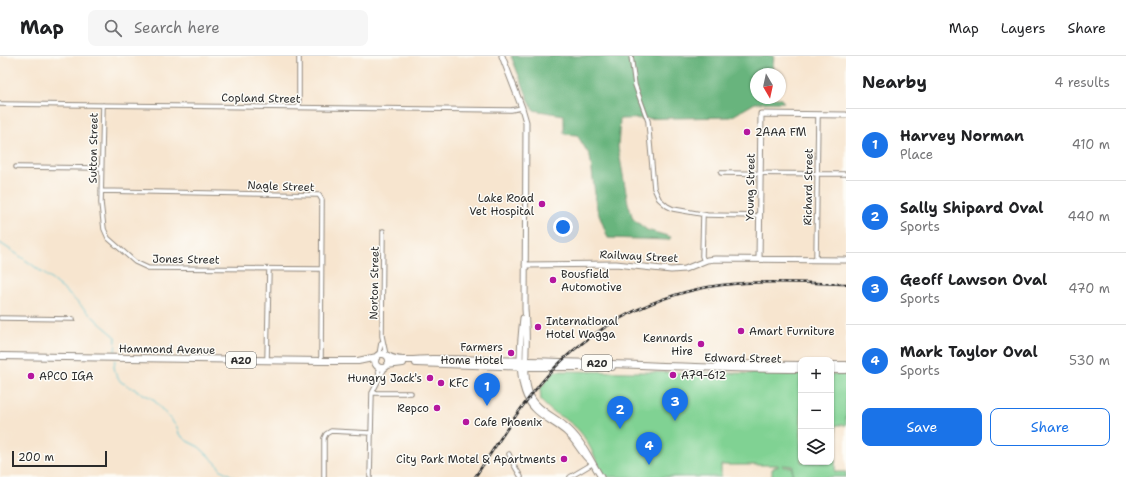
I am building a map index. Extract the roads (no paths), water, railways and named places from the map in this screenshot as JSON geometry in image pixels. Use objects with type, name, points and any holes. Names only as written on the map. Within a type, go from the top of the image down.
[{"type":"highway","name":"Hammond Avenue","points":[[0,356],[321,361],[358,361],[382,356],[399,360],[432,359],[523,363]]},
{"type":"highway","points":[[377,365],[375,360],[382,356],[389,362],[386,366]]},
{"type":"highway","name":"Hammond Avenue","points":[[358,361],[377,365]]},
{"type":"highway","name":"A20","points":[[377,365],[382,367],[396,363],[523,363]]},
{"type":"highway","name":"Edward Street","points":[[523,363],[600,367],[668,365],[724,368],[798,369]]},
{"type":"highway","name":"Edward Street","points":[[684,366],[716,364],[798,365]]},
{"type":"highway","points":[[834,365],[846,365]]},
{"type":"highway","points":[[834,370],[846,370]]},
{"type":"street","points":[[299,56],[299,108]]},
{"type":"street","points":[[502,56],[522,108],[527,127],[523,363],[528,388],[534,402],[540,408],[571,430],[580,445],[590,457],[592,464],[601,477]]},
{"type":"street","points":[[631,56],[635,85],[647,115],[654,188],[659,199],[673,209],[703,215],[759,216]]},
{"type":"street","name":"Copland Street","points":[[0,104],[511,110],[522,108]]},
{"type":"street","name":"Sutton Street","points":[[101,191],[103,105]]},
{"type":"street","name":"Young Street","points":[[759,259],[761,114],[818,115]]},
{"type":"street","points":[[818,115],[846,115]]},
{"type":"street","name":"Richard Street","points":[[816,260],[818,115]]},
{"type":"street","points":[[16,167],[101,168]]},
{"type":"street","points":[[721,172],[846,174]]},
{"type":"street","name":"Jones Street","points":[[101,191],[102,219],[105,234],[139,265],[148,268],[321,269]]},
{"type":"street","name":"Nagle Street","points":[[101,191],[319,195],[322,200],[321,361]]},
{"type":"street","points":[[703,215],[702,256],[704,261]]},
{"type":"street","name":"Norton Street","points":[[382,356],[383,231]]},
{"type":"street","name":"Railway Street","points":[[525,265],[616,264],[671,270],[685,269],[704,261],[715,259],[846,260]]},
{"type":"street","points":[[267,360],[269,269]]},
{"type":"street","points":[[0,318],[73,319]]},
{"type":"street","name":"Norton Street","points":[[382,336],[382,356]]},
{"type":"street","points":[[377,365],[378,379]]},
{"type":"street","points":[[370,477],[372,393],[386,366]]},
{"type":"street","points":[[372,393],[410,393]]},
{"type":"street","points":[[324,477],[324,438],[326,434],[332,430],[370,433]]},
{"type":"street","points":[[510,454],[511,460],[521,477]]},
{"type":"street","points":[[570,477],[592,464]]},
{"type":"waterway","points":[[0,243],[32,265],[70,295],[116,337],[115,355]]},
{"type":"waterway","points":[[115,360],[114,367],[116,375],[121,382],[153,399],[177,427],[179,434],[187,441],[199,447],[216,463],[221,470],[234,477]]},
{"type":"railway","points":[[475,477],[518,412],[547,376],[564,358],[584,342],[626,315],[649,304],[673,296],[697,289],[722,285],[768,282],[846,284]]},
{"type":"place","name":"2AAA FM","points":[[747,132]]},
{"type":"place","name":"Lake Road Vet Hospital","points":[[542,204]]},
{"type":"place","name":"Bousfield Automotive","points":[[553,280]]},
{"type":"place","name":"International Hotel Wagga","points":[[538,327]]},
{"type":"place","name":"Amart Furniture","points":[[741,331]]},
{"type":"place","name":"Kennards Hire","points":[[701,344]]},
{"type":"place","name":"Farmers Home Hotel","points":[[511,353]]},
{"type":"place","name":"A79-612","points":[[673,375]]},
{"type":"place","name":"APCO IGA","points":[[31,376]]},
{"type":"place","name":"Hungry Jack's","points":[[430,378]]},
{"type":"place","name":"KFC","points":[[441,383]]},
{"type":"place","name":"Harvey Norman","points":[[487,406]]},
{"type":"place","name":"Repco","points":[[437,408]]},
{"type":"place","name":"Geoff Lawson Oval","points":[[675,421]]},
{"type":"place","name":"Cafe Phoenix","points":[[466,422]]},
{"type":"place","name":"Sally Shipard Oval","points":[[620,429]]},
{"type":"place","name":"City Park Motel & Apartments","points":[[564,459]]},
{"type":"place","name":"Mark Taylor Oval","points":[[649,465]]}]
